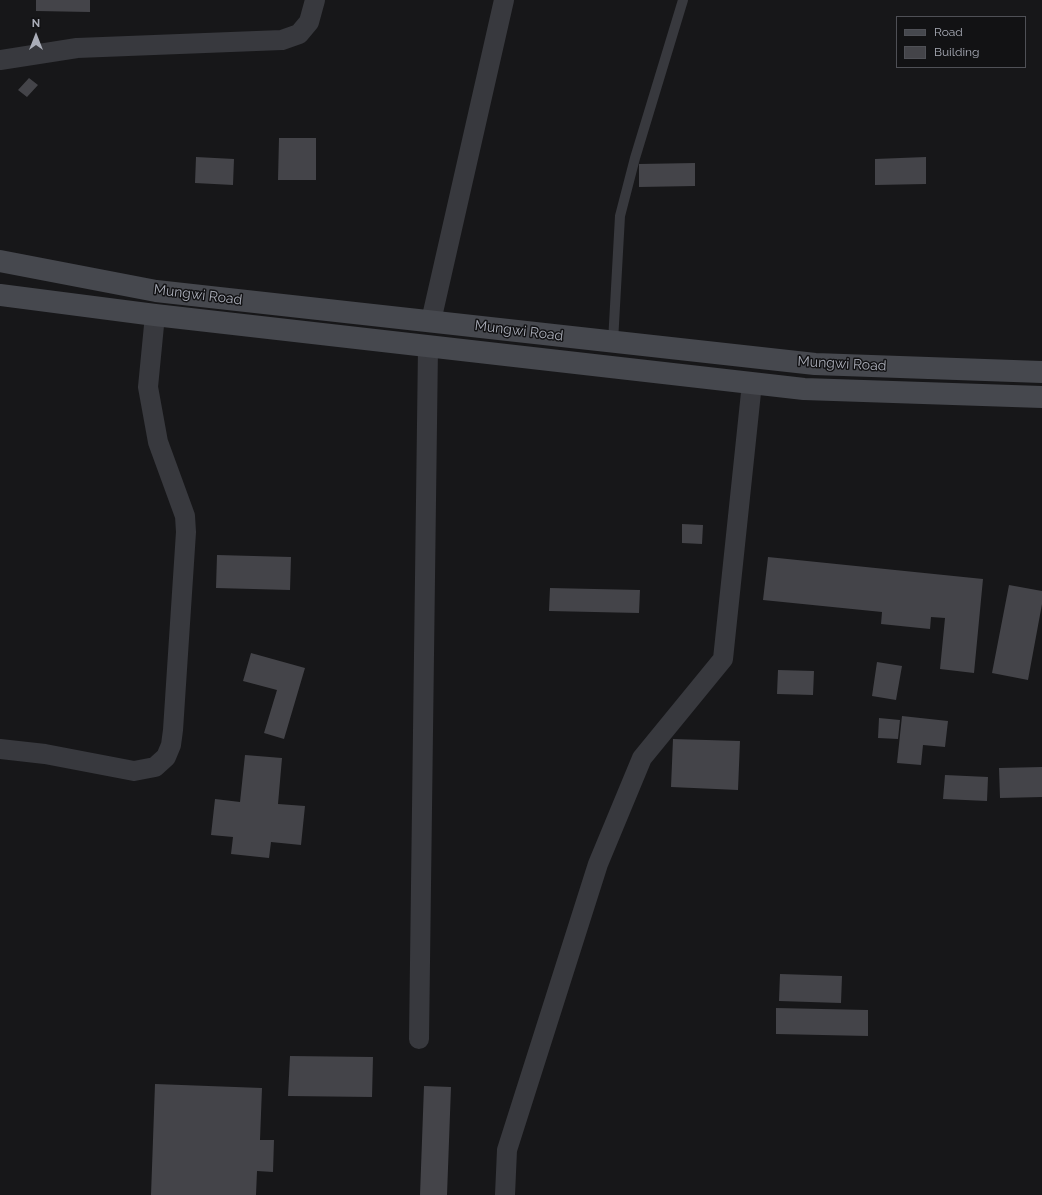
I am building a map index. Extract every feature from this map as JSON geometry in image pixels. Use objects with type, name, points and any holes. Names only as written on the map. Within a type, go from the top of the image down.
[{"type":"main road","name":"Mungwi Road","points":[[0,261],[156,291],[815,364],[1042,372]]},
{"type":"main road","name":"Mungwi Road","points":[[0,295],[155,315],[804,389],[1042,397]]},
{"type":"street","points":[[0,60],[77,48],[282,40],[299,34],[308,22],[315,0]]},
{"type":"street","points":[[431,321],[504,0]]},
{"type":"street","points":[[0,749],[45,754],[134,771],[155,767],[166,757],[171,745],[174,730],[186,532],[185,516],[158,442],[148,387],[155,315]]},
{"type":"street","points":[[419,1039],[428,346]]},
{"type":"street","points":[[505,1195],[507,1150],[598,864],[642,758],[723,660],[752,383]]},
{"type":"lane","points":[[613,342],[620,216],[635,158],[683,0]]},
{"type":"building","points":[[36,0],[90,0],[90,12],[36,11]]},
{"type":"building","points":[[29,78],[38,85],[27,97],[18,90]]},
{"type":"building","points":[[279,138],[316,138],[316,180],[278,180]]},
{"type":"building","points":[[196,157],[234,159],[233,185],[195,183]]},
{"type":"building","points":[[926,157],[926,184],[875,185],[875,159]]},
{"type":"building","points":[[695,163],[695,186],[639,187],[639,164]]},
{"type":"building","points":[[682,524],[703,525],[702,544],[682,543]]},
{"type":"building","points":[[217,555],[291,557],[290,590],[216,588]]},
{"type":"building","points":[[768,557],[983,579],[974,673],[940,669],[945,618],[931,617],[930,629],[881,624],[882,612],[763,600]]},
{"type":"building","points":[[1009,585],[1042,591],[1042,604],[1028,680],[992,673]]},
{"type":"building","points":[[550,588],[640,590],[639,613],[549,611]]},
{"type":"building","points":[[251,653],[305,668],[284,739],[264,733],[277,690],[243,681]]},
{"type":"building","points":[[877,662],[902,666],[896,700],[872,696]]},
{"type":"building","points":[[778,670],[814,671],[813,695],[777,694]]},
{"type":"building","points":[[902,716],[948,721],[945,747],[923,745],[921,765],[897,763]]},
{"type":"building","points":[[879,718],[900,720],[898,739],[878,738]]},
{"type":"building","points":[[673,739],[740,741],[738,790],[671,787]]},
{"type":"building","points":[[245,755],[282,758],[278,804],[305,806],[301,845],[271,842],[269,858],[231,854],[233,837],[211,835],[215,799],[240,802]]},
{"type":"building","points":[[1042,767],[1042,797],[1000,798],[999,768]]},
{"type":"building","points":[[945,775],[988,777],[987,801],[943,799]]},
{"type":"building","points":[[780,974],[842,976],[841,1003],[779,1001]]},
{"type":"building","points":[[776,1008],[868,1010],[868,1036],[776,1034]]},
{"type":"building","points":[[290,1056],[373,1057],[372,1097],[288,1096]]},
{"type":"building","points":[[155,1084],[262,1088],[260,1140],[274,1140],[273,1172],[257,1171],[256,1195],[151,1195]]},
{"type":"building","points":[[424,1086],[451,1087],[447,1195],[420,1195]]}]
